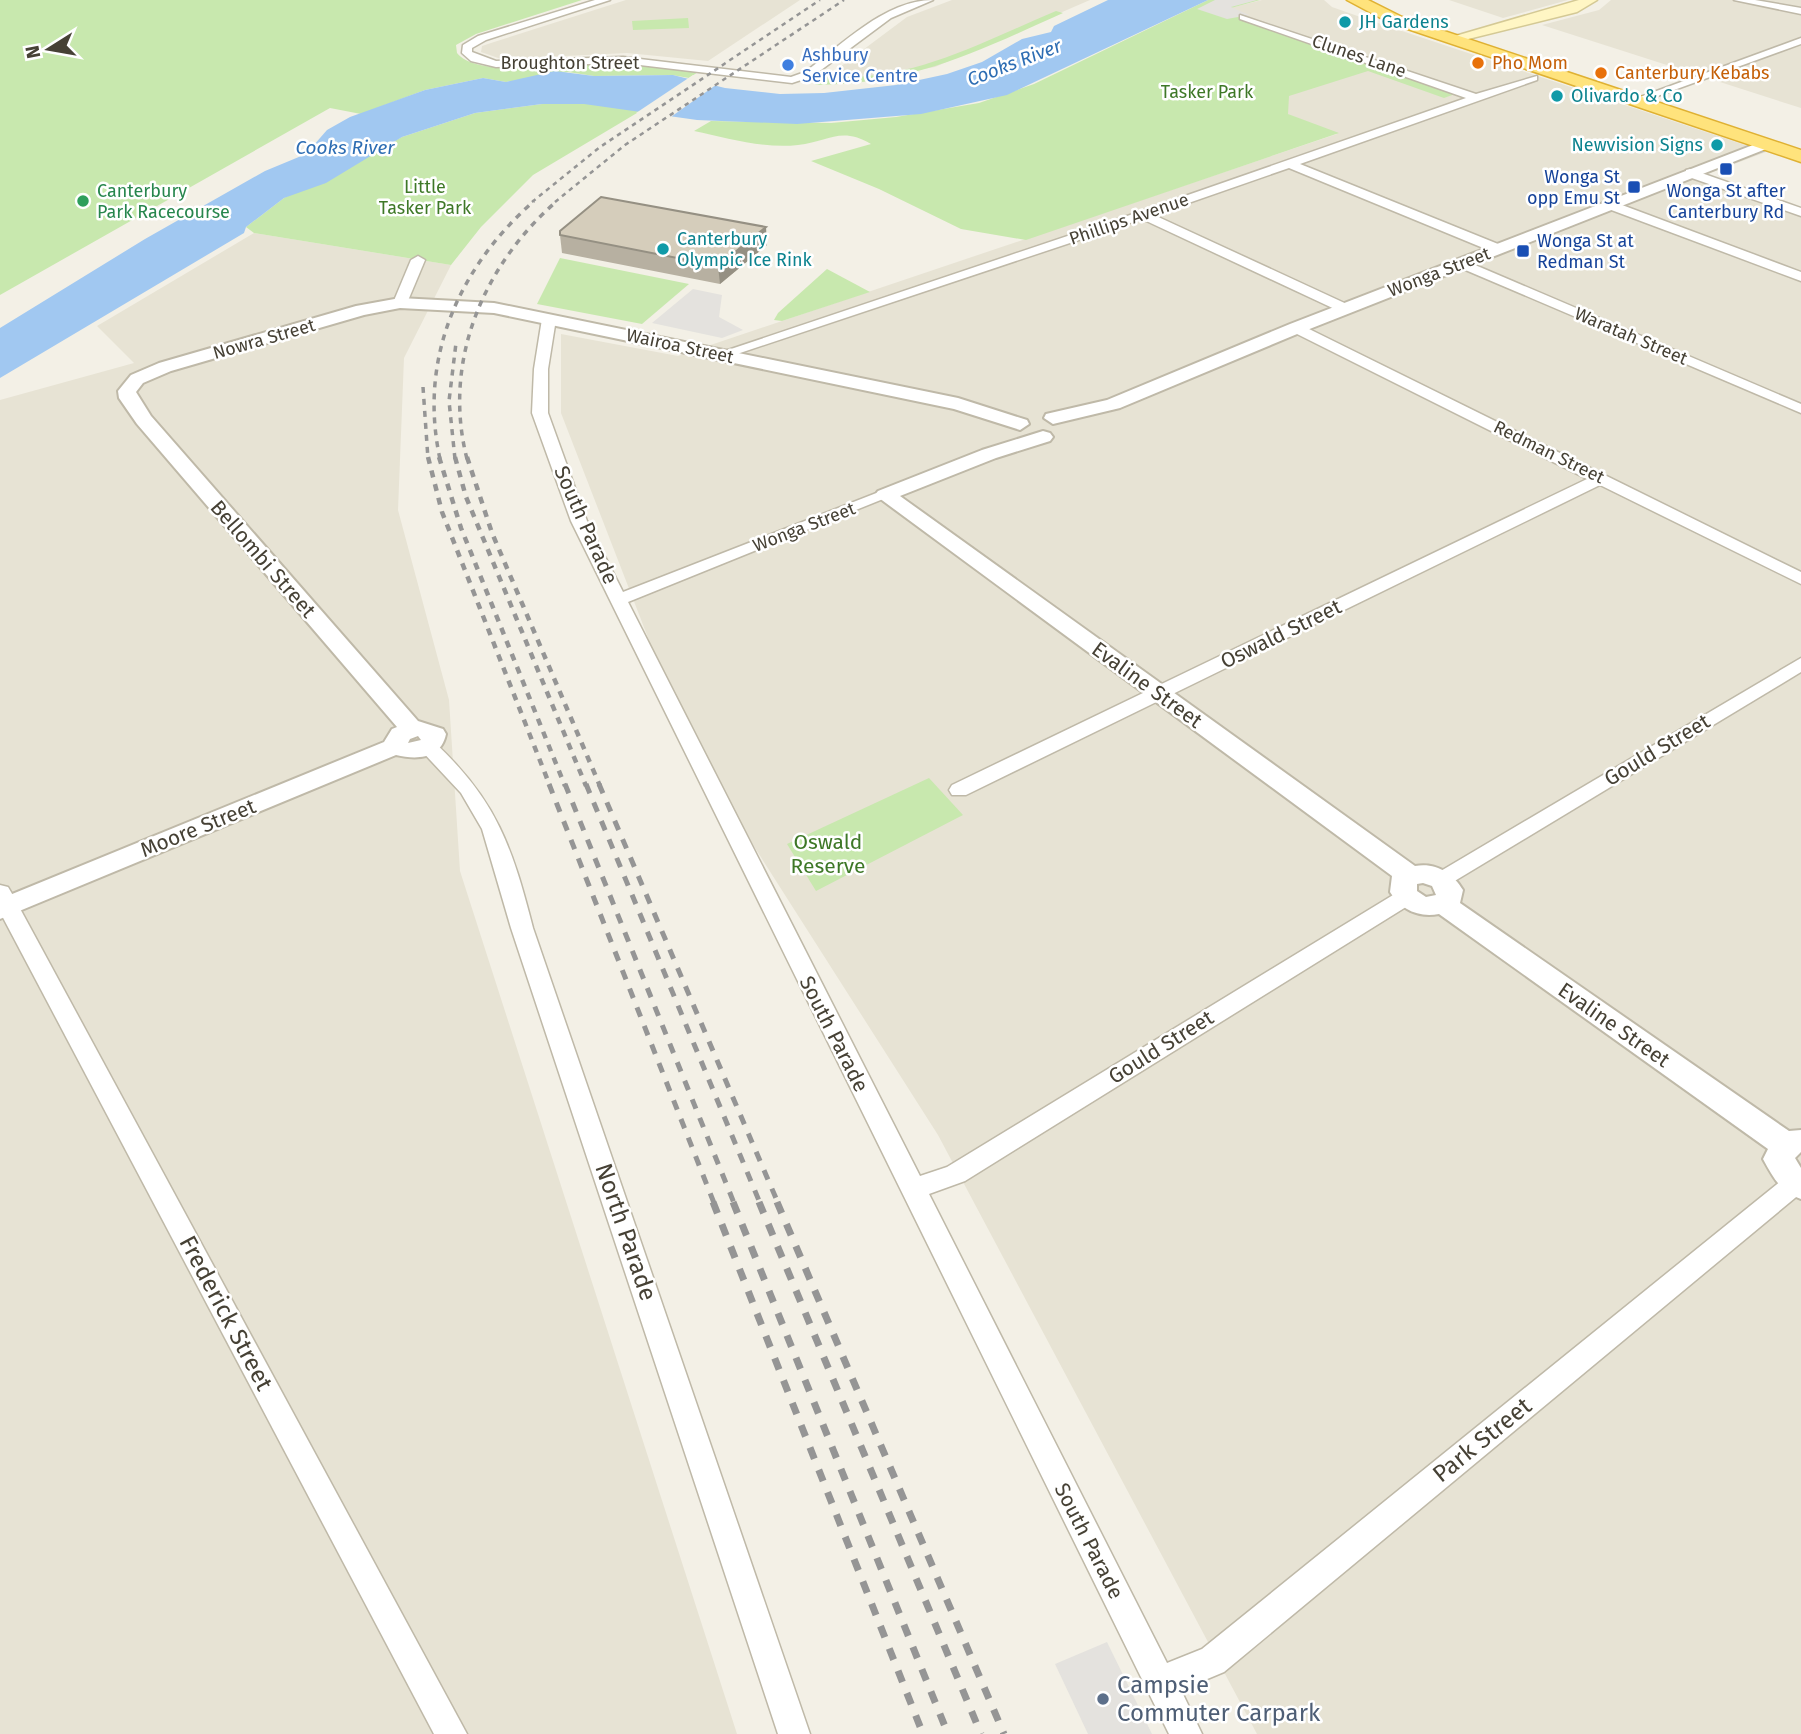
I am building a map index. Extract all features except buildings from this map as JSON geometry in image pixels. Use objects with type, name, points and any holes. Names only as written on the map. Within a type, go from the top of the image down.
[{"type":"highway","points":[[1356,0],[1396,20],[1801,156]]},
{"type":"main road","points":[[1452,38],[1572,9],[1590,0]]},
{"type":"street","name":"Broughton Street","points":[[605,0],[482,38],[467,47],[467,53],[475,59],[496,64],[630,61],[786,80],[806,76],[886,17],[928,0]]},
{"type":"street","points":[[1739,0],[1801,11]]},
{"type":"street","name":"Clunes Lane","points":[[1243,16],[1474,97]]},
{"type":"street","points":[[1637,100],[1801,41]]},
{"type":"street","name":"Phillips Avenue","points":[[723,354],[1143,215],[1533,78]]},
{"type":"street","name":"Wonga Street","points":[[620,599],[989,454],[1040,426],[1114,404],[1296,328],[1766,144]]},
{"type":"street","points":[[1288,163],[1498,249]]},
{"type":"street","points":[[1690,173],[1801,212]]},
{"type":"street","points":[[1609,205],[1801,277]]},
{"type":"street","points":[[1143,215],[1346,309]]},
{"type":"street","points":[[400,303],[418,260]]},
{"type":"street","name":"Waratah Street","points":[[1461,263],[1801,409]]},
{"type":"street","name":"Wairoa Street","points":[[400,303],[495,309],[549,319],[958,404],[1040,426]]},
{"type":"street","name":"Nowra Street","points":[[131,383],[147,373],[165,367],[362,310],[400,303]]},
{"type":"street","name":"South Parade","points":[[549,319],[541,369],[540,413],[579,520],[1186,1734]]},
{"type":"street","name":"Redman Street","points":[[1296,328],[1801,579]]},
{"type":"street","name":"Bellombi Street","points":[[131,383],[127,391],[128,398],[144,420],[412,741]]},
{"type":"street","name":"Oswald Street","points":[[959,790],[1602,478]]},
{"type":"street","name":"Evaline Street","points":[[885,495],[1158,694],[1408,886]]},
{"type":"street","name":"Gould Street","points":[[1442,892],[1801,664]]},
{"type":"street","name":"Moore Street","points":[[3,903],[412,741]]},
{"type":"street","name":"North Parade","points":[[412,741],[454,770],[498,836],[522,928],[794,1734]]},
{"type":"street","points":[[1408,886],[1425,873],[1442,892]]},
{"type":"street","name":"Gould Street","points":[[912,1189],[956,1174],[1408,886]]},
{"type":"street","name":"Evaline Street","points":[[1442,892],[1793,1143]]},
{"type":"street","name":"Frederick Street","points":[[3,903],[451,1734]]},
{"type":"street","points":[[1793,1143],[1779,1159],[1788,1175],[1799,1184]]},
{"type":"street","name":"Park Street","points":[[1160,1682],[1213,1661],[1799,1184]]},
{"type":"shaded area","points":[[626,0],[800,0],[708,61],[627,53],[501,59],[481,52],[482,46]]},
{"type":"shaded area","points":[[952,0],[1090,0],[935,67],[848,82],[828,76],[907,17]]},
{"type":"shaded area","points":[[1215,0],[1257,0],[1231,7],[1249,15],[1227,19],[1197,9]]},
{"type":"shaded area","points":[[1262,0],[1324,0],[1332,7],[1366,19],[1766,152],[1700,177],[1801,214],[1801,1734],[1257,1734],[938,1135],[690,746],[561,413],[561,334],[678,356],[1337,134],[1282,112],[1222,10]]},
{"type":"shaded area","points":[[1449,0],[1568,0],[1503,18]]},
{"type":"shaded area","points":[[1611,0],[1801,0],[1801,108],[1542,25],[1599,10]]},
{"type":"shaded area","points":[[254,233],[451,265],[404,358],[398,510],[449,700],[460,871],[737,1734],[0,1734],[0,400],[134,363],[97,326]]},
{"type":"shaded area","points":[[693,289],[722,295],[719,317],[743,330],[722,338],[652,323]]},
{"type":"shaded area","name":"Campsie Commuter Carpark","points":[[1107,1642],[1152,1734],[1088,1734],[1055,1664]]},
{"type":"green space","name":"Canterbury Park Racecourse","points":[[0,0],[582,0],[476,34],[456,45],[457,53],[468,61],[503,68],[612,64],[698,72],[689,78],[672,75],[594,76],[568,72],[506,82],[483,78],[425,90],[361,114],[330,108],[0,295]]},
{"type":"green space","name":"Tasker Park","points":[[1208,0],[1260,0],[1231,8],[1247,15],[1241,17],[1455,94],[1444,98],[1368,71],[1289,96],[1288,114],[1339,133],[1026,240],[961,229],[879,189],[811,161],[871,144],[851,136],[785,146],[746,142],[694,131],[711,121],[831,123],[896,117],[979,103],[1034,84]]},
{"type":"green space","points":[[1056,11],[1063,13],[944,63],[883,79],[815,85],[828,76],[858,77],[916,67],[973,47]]},
{"type":"green space","points":[[688,18],[689,28],[633,30],[632,21]]},
{"type":"green space","name":"Little Tasker Park","points":[[542,104],[596,104],[642,110],[533,175],[481,227],[451,265],[254,233],[246,227],[284,198],[402,137],[475,113]]},
{"type":"green space","points":[[560,258],[689,284],[642,324],[537,304]]},
{"type":"green space","points":[[827,269],[870,292],[782,321],[774,320],[778,313]]},
{"type":"green space","name":"Oswald Reserve","points":[[929,778],[963,815],[816,891],[787,844]]},
{"type":"water","name":"Cooks River","points":[[1108,0],[1208,0],[1007,95],[921,114],[797,124],[697,120],[584,104],[542,104],[475,113],[402,137],[326,183],[284,198],[246,227],[244,233],[0,378],[0,328],[145,239],[265,171],[306,154],[327,130],[350,117],[425,90],[483,78],[506,82],[555,71],[594,76],[673,75],[725,88],[780,94],[824,93],[896,85],[947,74],[982,62],[1022,39],[1051,32],[1054,26]]},
{"type":"pier","points":[[693,75],[720,82],[668,119],[636,113]]},
{"type":"railway","points":[[532,202],[600,147],[820,0]]},
{"type":"railway","points":[[555,202],[625,145],[844,0]]},
{"type":"railway","points":[[440,459],[435,422],[435,385],[440,350],[451,317],[465,285],[485,255],[534,201]]},
{"type":"railway","points":[[467,459],[461,423],[460,387],[465,352],[475,318],[489,285],[508,255],[531,226],[557,201]]},
{"type":"railway","points":[[455,459],[449,401],[456,343]]},
{"type":"railway","points":[[423,387],[428,459]]},
{"type":"railway","points":[[428,457],[442,512],[550,786]]},
{"type":"railway","points":[[439,457],[461,528],[565,786]]},
{"type":"railway","points":[[455,457],[466,497],[586,786]]},
{"type":"railway","points":[[467,457],[492,533],[600,786]]},
{"type":"railway","points":[[549,784],[714,1203]]},
{"type":"railway","points":[[565,784],[734,1203]]},
{"type":"railway","points":[[586,784],[760,1203]]},
{"type":"railway","points":[[599,784],[778,1203]]},
{"type":"railway","points":[[713,1202],[923,1734]]},
{"type":"railway","points":[[733,1202],[948,1734]]},
{"type":"railway","points":[[759,1202],[981,1734]]},
{"type":"railway","points":[[777,1202],[1004,1734]]},
{"type":"place","name":"JH Gardens","points":[[1345,22]]},
{"type":"place","name":"Pho Mom","points":[[1478,63]]},
{"type":"place","name":"Ashbury Service Centre","points":[[788,65]]},
{"type":"place","name":"Canterbury Kebabs","points":[[1601,73]]},
{"type":"place","name":"Olivardo & Co","points":[[1557,96]]},
{"type":"place","name":"Newvision Signs","points":[[1717,145]]},
{"type":"place","name":"Wonga St after Canterbury Rd","points":[[1726,169]]},
{"type":"place","name":"Wonga St opp Emu St","points":[[1634,187]]},
{"type":"place","name":"Canterbury Park Racecourse","points":[[83,201]]},
{"type":"place","name":"Canterbury Olympic Ice Rink","points":[[663,249]]},
{"type":"place","name":"Wonga St at Redman St","points":[[1523,251]]},
{"type":"place","name":"Campsie Commuter Carpark","points":[[1103,1699]]}]
